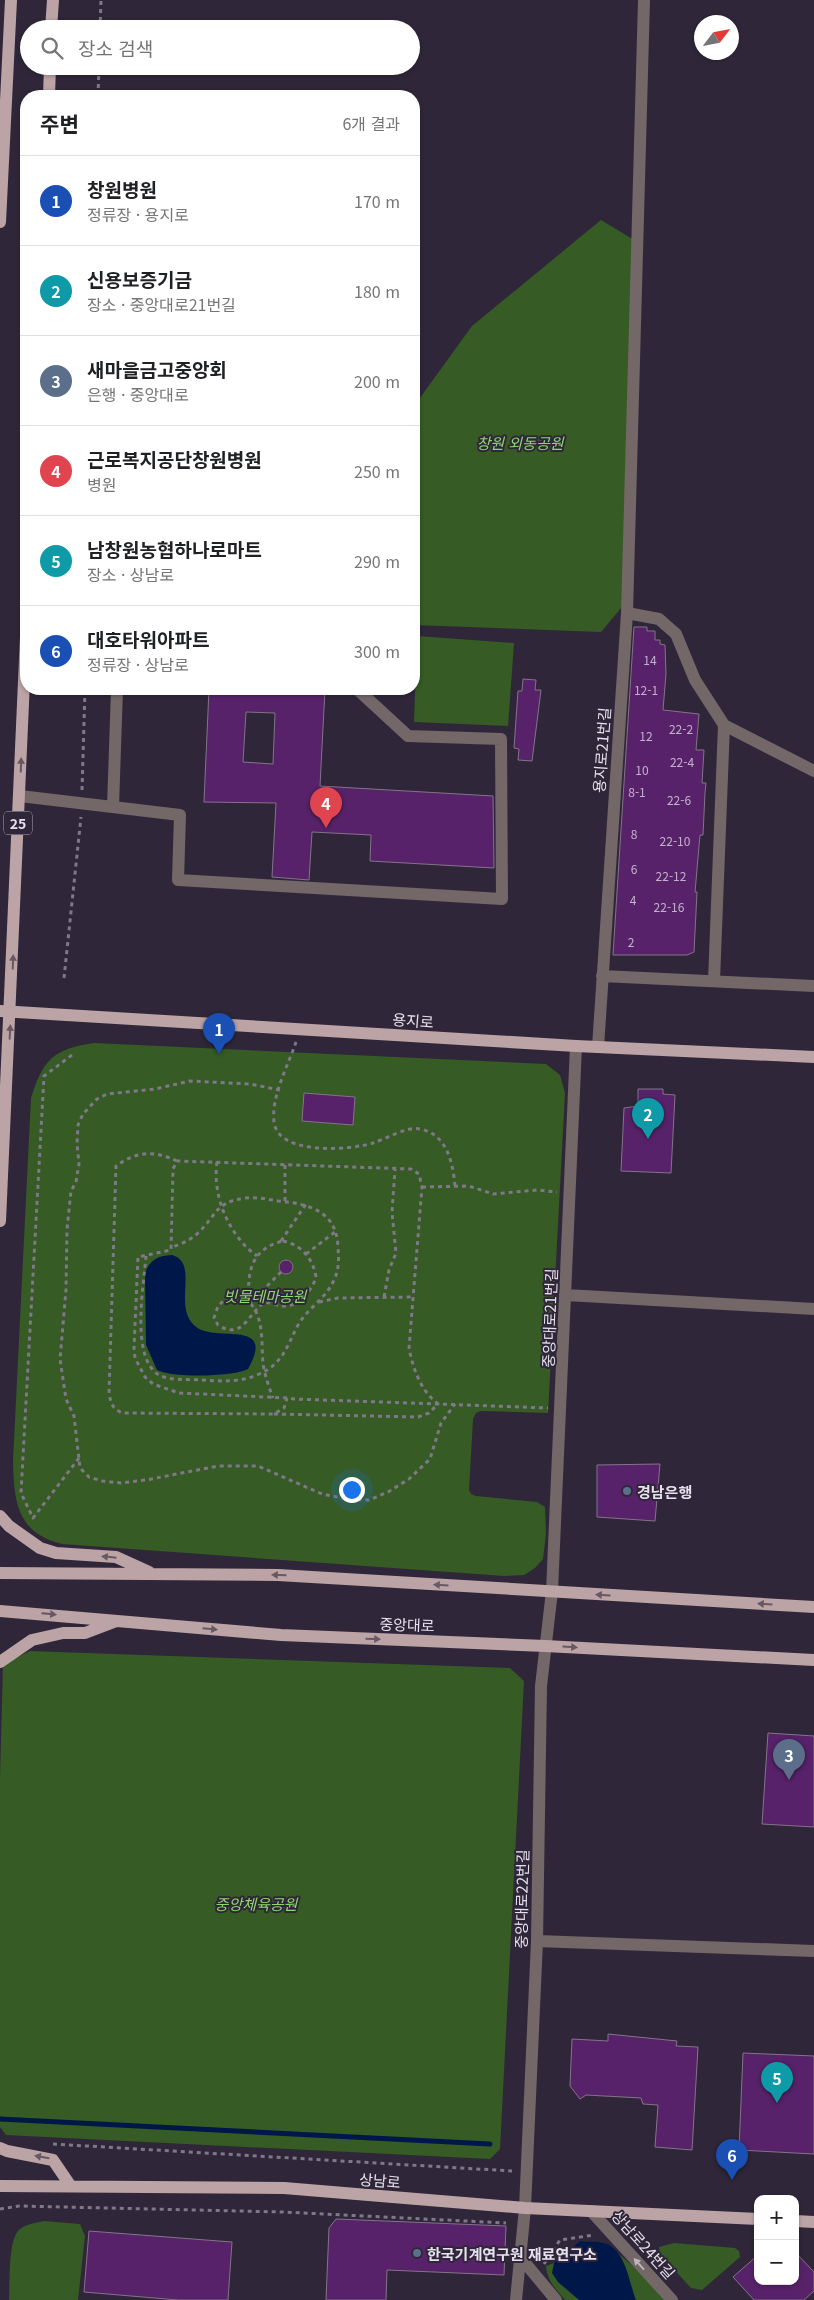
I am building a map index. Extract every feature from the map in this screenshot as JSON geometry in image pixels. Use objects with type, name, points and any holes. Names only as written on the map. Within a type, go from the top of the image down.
[{"type":"main road","points":[[0,222],[10,0]]},
{"type":"main road","points":[[52,20],[53,0]]},
{"type":"main road","points":[[49,90],[50,75]]},
{"type":"main road","name":"25","points":[[0,1220],[5,1011],[20,796],[24,695]]},
{"type":"main road","name":"용지로","points":[[5,1011],[576,1046],[814,1057]]},
{"type":"main road","points":[[0,1516],[8,1526],[40,1548],[56,1553],[116,1557],[154,1574]]},
{"type":"main road","points":[[0,1573],[278,1575],[814,1608]]},
{"type":"main road","name":"중앙대로","points":[[0,1611],[281,1635],[814,1660]]},
{"type":"main road","points":[[0,1662],[32,1640],[63,1633],[85,1633],[116,1621]]},
{"type":"main road","points":[[0,2148],[53,2160],[70,2185]]},
{"type":"main road","name":"상남로","points":[[0,2186],[284,2188],[525,2208],[754,2219]]},
{"type":"main road","points":[[799,2221],[814,2222]]},
{"type":"street","name":"용지로21번길","points":[[598,1047],[627,613],[644,0]]},
{"type":"street","points":[[627,613],[659,619],[676,634],[695,680],[724,725],[814,770]]},
{"type":"street","points":[[113,807],[117,695]]},
{"type":"street","points":[[20,796],[180,815],[178,880],[502,899],[501,739],[408,736],[364,695]]},
{"type":"street","points":[[714,981],[724,725]]},
{"type":"street","points":[[602,976],[814,986]]},
{"type":"street","name":"중앙대로21번길","points":[[552,1591],[576,1046]]},
{"type":"street","points":[[566,1295],[814,1309]]},
{"type":"street","name":"중앙대로22번길","points":[[516,2300],[525,2208],[536,1941],[541,1686],[552,1591]]},
{"type":"street","points":[[536,1941],[814,1951]]},
{"type":"street","name":"상남로24번길","points":[[591,2211],[672,2300]]},
{"type":"street","points":[[521,2258],[553,2296]]},
{"type":"path","points":[[100,20],[101,0]]},
{"type":"path","points":[[98,90],[99,75]]},
{"type":"path","points":[[64,978],[82,803],[84,695]]},
{"type":"path","points":[[300,1029],[280,1090],[274,1122],[283,1138],[309,1147],[350,1148],[371,1144],[418,1128],[430,1132],[440,1140],[449,1154],[453,1165],[456,1186]]},
{"type":"path","points":[[72,1055],[44,1076],[21,1493],[33,1518],[80,1458]]},
{"type":"path","points":[[280,1090],[250,1084],[190,1081],[155,1089],[107,1094],[97,1099],[83,1114],[78,1125],[79,1164],[76,1182],[71,1191],[60,1359],[66,1399],[74,1416],[80,1468],[88,1477],[121,1483],[218,1466],[258,1466],[322,1494],[347,1499],[369,1500],[388,1492],[409,1479],[430,1459],[441,1424],[456,1404]]},
{"type":"path","points":[[155,1152],[177,1161],[416,1170],[420,1174],[422,1187],[409,1348],[411,1359],[425,1390],[438,1404],[429,1413],[418,1417],[122,1413],[114,1409],[109,1393],[116,1166],[134,1154],[155,1152]]},
{"type":"path","points":[[172,1247],[172,1169],[177,1161]]},
{"type":"path","points":[[217,1162],[215,1180],[222,1206],[242,1245],[257,1256]]},
{"type":"path","points":[[285,1164],[285,1201]]},
{"type":"path","points":[[384,1297],[389,1270],[396,1253],[392,1212],[395,1169]]},
{"type":"path","points":[[422,1187],[469,1186],[493,1194],[536,1190],[570,1193]]},
{"type":"path","points":[[146,1256],[141,1328],[146,1357],[152,1369],[166,1378],[222,1382],[234,1381],[264,1371],[281,1358],[287,1350],[298,1324],[329,1290],[337,1272],[338,1244],[335,1232],[321,1211],[306,1204],[244,1198],[222,1206],[199,1233],[190,1240],[172,1247],[168,1251],[138,1257],[135,1358],[145,1377],[153,1384],[179,1394],[561,1409]]},
{"type":"path","points":[[281,1242],[306,1204]]},
{"type":"path","points":[[306,1254],[335,1232]]},
{"type":"path","points":[[281,1242],[293,1243],[300,1246],[306,1254],[315,1270],[316,1277],[309,1291],[302,1298],[286,1306],[265,1302],[238,1329],[231,1330],[218,1325],[214,1318],[218,1306],[228,1299],[241,1300],[245,1298],[248,1294],[250,1273],[257,1256],[268,1246],[281,1242]]},
{"type":"path","points":[[250,1303],[281,1272]]},
{"type":"path","points":[[245,1298],[259,1318],[264,1371],[273,1398]]},
{"type":"path","points":[[319,1302],[338,1298],[413,1298]]},
{"type":"path","points":[[274,1414],[284,1408],[287,1398]]},
{"type":"path","points":[[46,2144],[512,2171]]},
{"type":"path","points":[[0,2210],[19,2206],[283,2212],[506,2223]]},
{"type":"path","points":[[553,2296],[544,2262],[560,2240],[592,2235],[616,2239]]},
{"type":"green space","name":"창원 외동공원","points":[[601,220],[634,240],[622,607],[601,632],[420,625],[420,398],[472,326]]},
{"type":"green space","points":[[420,636],[514,643],[508,726],[414,722],[415,695],[420,695]]},
{"type":"green space","name":"빗물테마공원","points":[[94,1043],[546,1064],[560,1075],[565,1093],[548,1413],[481,1411],[476,1413],[473,1419],[469,1490],[471,1494],[476,1496],[537,1502],[545,1507],[546,1534],[543,1559],[535,1568],[524,1575],[504,1576],[62,1544],[47,1539],[27,1524],[17,1502],[13,1461],[31,1098],[40,1074],[52,1058],[69,1049]]},
{"type":"green space","name":"중앙체육공원","points":[[30,1651],[510,1668],[524,1681],[500,2149],[490,2159],[6,2135],[0,2127],[0,1777],[3,1664]]},
{"type":"green space","points":[[44,2221],[80,2224],[85,2236],[78,2300],[9,2300],[11,2254],[15,2237],[23,2227]]},
{"type":"green space","points":[[580,2241],[605,2243],[638,2270],[664,2300],[565,2300],[550,2280],[546,2266],[554,2263]]},
{"type":"green space","points":[[674,2243],[735,2248],[739,2251],[740,2257],[702,2290],[691,2288],[660,2254],[659,2247]]},
{"type":"water","points":[[172,1255],[180,1260],[184,1267],[186,1276],[186,1308],[189,1318],[195,1326],[204,1331],[249,1337],[255,1343],[255,1353],[248,1369],[229,1374],[202,1376],[165,1373],[157,1370],[146,1345],[145,1273],[149,1265],[155,1260],[162,1256]]},
{"type":"water","points":[[580,2241],[604,2243],[611,2246],[617,2252],[626,2267],[636,2300],[579,2300],[558,2282],[552,2273],[554,2263]]},
{"type":"building","points":[[634,627],[647,627],[647,631],[655,631],[655,640],[660,640],[660,644],[665,645],[666,674],[663,710],[699,714],[696,750],[704,750],[702,783],[706,783],[703,835],[700,835],[695,892],[697,892],[694,952],[687,955],[613,955]]},
{"type":"building","points":[[523,679],[536,680],[535,690],[541,690],[532,761],[518,760],[519,749],[514,748],[518,691],[522,691]]},
{"type":"building","points":[[209,695],[325,695],[320,786],[493,796],[494,868],[370,861],[371,835],[312,832],[309,880],[272,877],[276,803],[204,802]],"holes":[[[246,712],[275,713],[273,764],[243,762]]]},
{"type":"building","points":[[638,1089],[663,1089],[663,1094],[675,1095],[671,1173],[621,1171],[624,1108],[638,1106]]},
{"type":"building","points":[[304,1093],[355,1097],[353,1125],[302,1121]]},
{"type":"building","points":[[283,1260],[289,1260],[293,1267],[289,1274],[283,1274],[279,1270],[279,1264]]},
{"type":"building","name":"경남은행","points":[[660,1464],[655,1521],[597,1517],[597,1465]]},
{"type":"building","points":[[768,1733],[814,1736],[814,1827],[762,1824]]},
{"type":"building","points":[[608,2034],[677,2041],[676,2046],[698,2047],[692,2150],[655,2147],[658,2105],[643,2104],[641,2098],[586,2095],[580,2099],[570,2086],[572,2039],[608,2041]]},
{"type":"building","points":[[743,2053],[814,2056],[814,2154],[739,2150]]},
{"type":"building","name":"한국기계연구원 재료연구소","points":[[336,2219],[506,2226],[504,2275],[387,2270],[386,2300],[326,2300],[329,2228]]},
{"type":"building","points":[[89,2231],[232,2242],[228,2300],[178,2300],[84,2292]]},
{"type":"building","points":[[799,2256],[814,2272],[814,2291],[804,2300],[754,2300],[733,2277],[754,2259],[754,2285],[799,2285]]},
{"type":"waterway","points":[[0,2119],[490,2144]]},
{"type":"place","name":"근로복지공단창원병원","points":[[326,828]]},
{"type":"place","name":"창원병원","points":[[219,1054]]},
{"type":"place","name":"신용보증기금","points":[[648,1139]]},
{"type":"place","name":"경남은행","points":[[627,1491]]},
{"type":"place","name":"새마을금고중앙회","points":[[789,1780]]},
{"type":"place","name":"남창원농협하나로마트","points":[[777,2103]]},
{"type":"place","name":"대호타워아파트","points":[[732,2180]]},
{"type":"place","name":"한국기계연구원 재료연구소","points":[[417,2253]]}]
